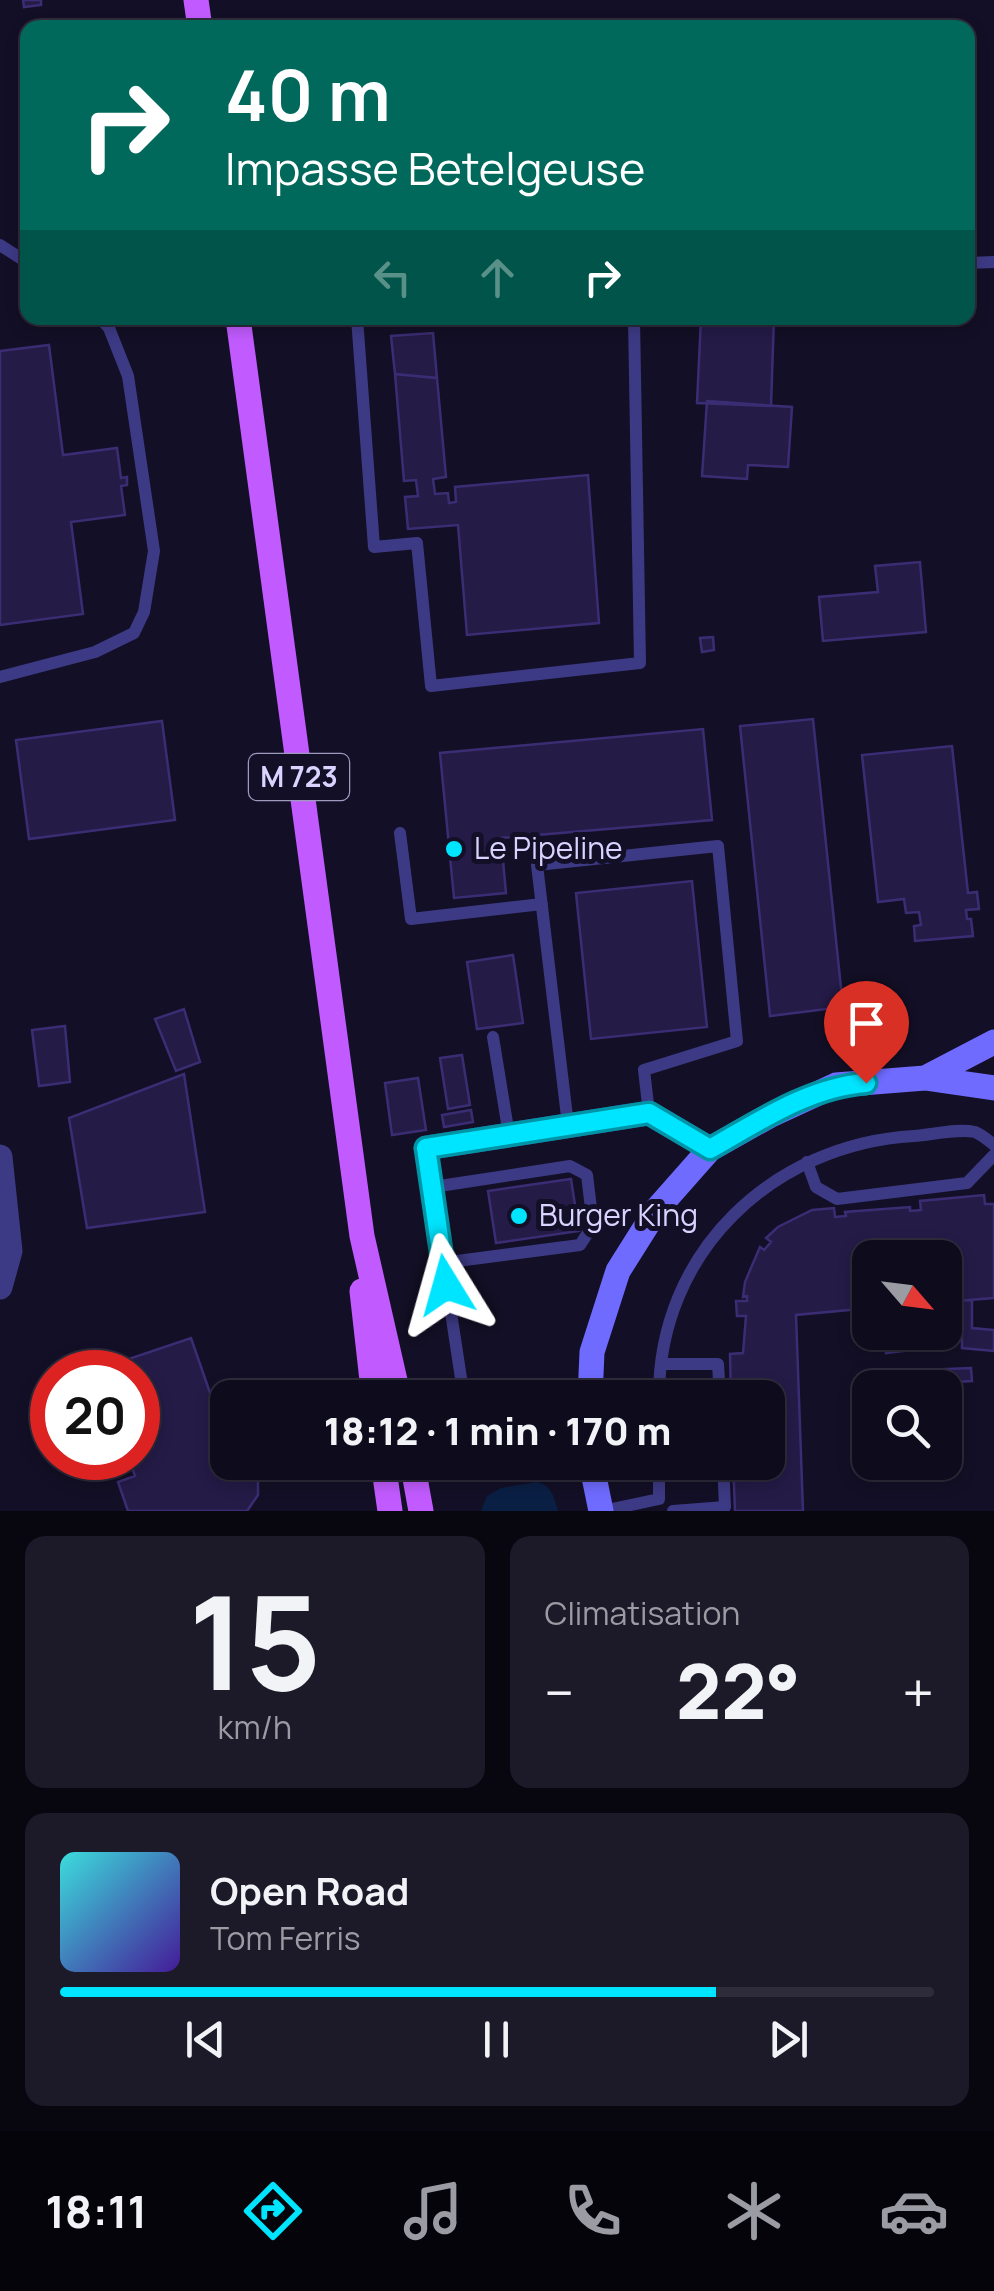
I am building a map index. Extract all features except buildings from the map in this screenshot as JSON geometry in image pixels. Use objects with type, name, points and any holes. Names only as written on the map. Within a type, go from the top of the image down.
[{"type":"main road","name":"M 723","points":[[239,325],[362,1236],[395,1380]]},
{"type":"main road","points":[[925,1078],[994,1042]]},
{"type":"main road","points":[[591,1380],[592,1352],[618,1272],[657,1209],[710,1149],[836,1085],[925,1078],[994,1088]]},
{"type":"main road","name":"M 723","points":[[362,1236],[362,1306],[372,1380]]},
{"type":"main road","points":[[386,1480],[390,1511]]},
{"type":"main road","points":[[594,1480],[601,1511]]},
{"type":"street","points":[[426,1148],[649,1113],[710,1149]]},
{"type":"street","points":[[0,1157],[10,1251],[0,1287]]},
{"type":"lane","points":[[0,677],[95,652],[134,633],[144,612],[154,551],[128,376],[106,325]]},
{"type":"lane","points":[[358,325],[374,546],[417,544],[431,686],[640,663],[634,325]]},
{"type":"lane","points":[[400,833],[411,918],[542,904]]},
{"type":"lane","points":[[568,1126],[537,866],[718,846],[737,1040],[644,1070],[649,1113]]},
{"type":"lane","points":[[493,1037],[510,1135]]},
{"type":"lane","points":[[661,1380],[665,1340],[682,1290],[705,1248],[756,1192],[836,1149],[887,1138],[975,1132],[994,1145]]},
{"type":"lane","points":[[426,1148],[461,1380]]},
{"type":"lane","points":[[806,1162],[816,1187],[838,1199],[967,1183],[994,1156]]},
{"type":"lane","points":[[433,1187],[570,1166],[587,1175],[591,1208],[593,1225],[580,1245],[442,1262]]},
{"type":"lane","points":[[662,1364],[718,1364],[719,1380]]},
{"type":"lane","points":[[659,1480],[659,1499],[671,1511],[724,1507],[723,1480]]},
{"type":"lane","points":[[601,1511],[659,1499]]},
{"type":"water","points":[[537,1482],[549,1489],[558,1511],[481,1511],[487,1496],[501,1488]]},
{"type":"place","name":"Le Pipeline","points":[[454,849]]},
{"type":"place","name":"Burger King","points":[[519,1216]]},
{"type":"route","points":[[446,1285],[426,1148],[649,1113],[710,1149],[836,1085],[866,1083]]}]
